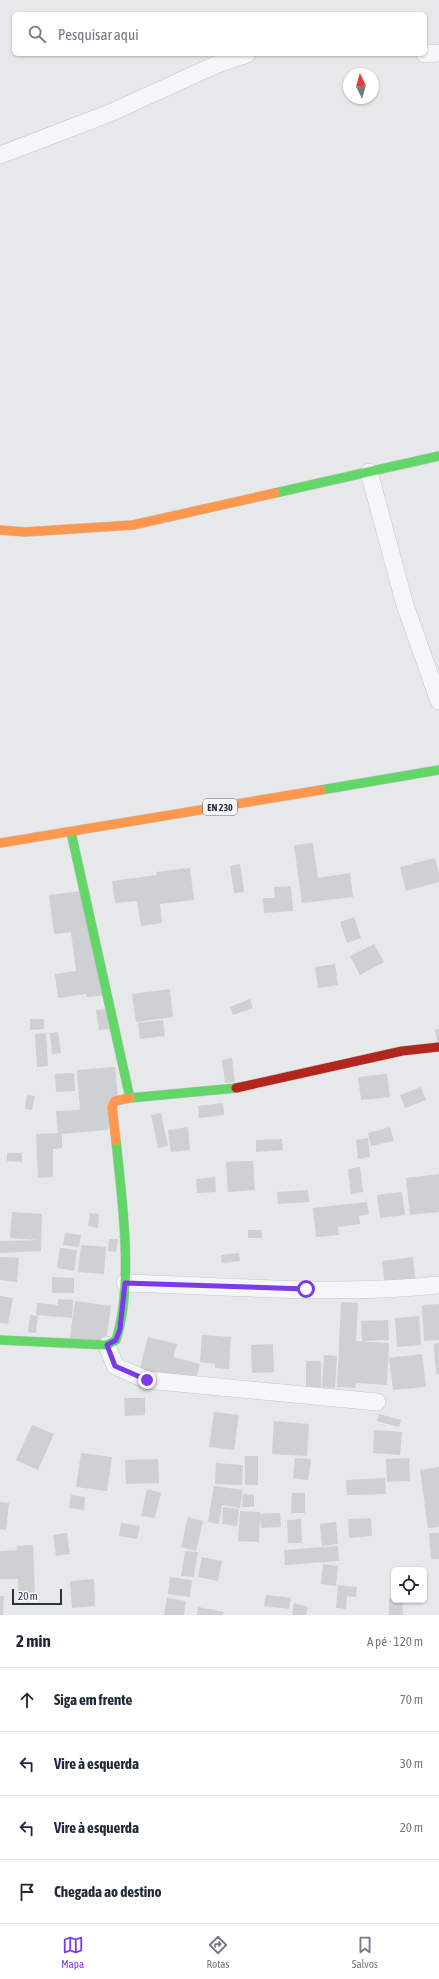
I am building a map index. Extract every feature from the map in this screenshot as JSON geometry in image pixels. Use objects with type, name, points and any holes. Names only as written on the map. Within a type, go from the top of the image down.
[{"type":"street","points":[[427,54],[439,53]]},
{"type":"street","points":[[0,155],[110,113],[213,66],[241,56]]},
{"type":"street","points":[[0,530],[25,532],[133,525],[439,456]]},
{"type":"street","points":[[369,472],[404,605],[439,701]]},
{"type":"street","name":"EN 230","points":[[0,843],[439,770]]},
{"type":"street","points":[[71,832],[130,1098]]},
{"type":"street","points":[[0,1340],[107,1345],[116,1340],[120,1329],[125,1283],[124,1230],[112,1107],[115,1101],[130,1098],[234,1088],[402,1051],[439,1047]]},
{"type":"street","points":[[125,1283],[306,1289],[404,1288],[439,1285]]},
{"type":"street","points":[[107,1345],[115,1366],[147,1380],[377,1402]]},
{"type":"building","points":[[313,843],[318,878],[350,873],[353,897],[302,903],[294,845]]},
{"type":"building","points":[[435,858],[439,873],[439,882],[406,891],[400,867]]},
{"type":"building","points":[[240,864],[244,892],[234,893],[230,866]]},
{"type":"building","points":[[190,868],[194,900],[160,904],[162,923],[141,926],[137,901],[115,903],[112,881],[157,875],[156,872]]},
{"type":"building","points":[[291,886],[293,911],[264,913],[263,898],[275,898],[274,887]]},
{"type":"building","points":[[81,891],[107,995],[87,997],[86,994],[58,998],[55,974],[76,971],[71,932],[54,934],[49,895]]},
{"type":"building","points":[[354,917],[361,938],[347,943],[340,922]]},
{"type":"building","points":[[374,944],[384,962],[360,975],[350,956]]},
{"type":"building","points":[[335,964],[338,985],[318,988],[315,967]]},
{"type":"building","points":[[170,989],[173,1017],[136,1022],[132,994]]},
{"type":"building","points":[[250,999],[253,1008],[233,1015],[230,1007]]},
{"type":"building","points":[[109,1008],[111,1029],[99,1030],[96,1010]]},
{"type":"building","points":[[30,1019],[44,1019],[44,1029],[30,1030]]},
{"type":"building","points":[[163,1020],[165,1036],[140,1039],[138,1023]]},
{"type":"building","points":[[439,1029],[439,1045],[438,1045],[435,1030]]},
{"type":"building","points":[[58,1032],[61,1053],[52,1054],[50,1033]]},
{"type":"building","points":[[46,1033],[48,1066],[37,1067],[35,1034]]},
{"type":"building","points":[[232,1058],[235,1082],[225,1083],[222,1060]]},
{"type":"building","points":[[115,1067],[118,1098],[108,1130],[62,1134],[62,1148],[53,1149],[53,1177],[38,1178],[36,1134],[58,1133],[56,1111],[80,1110],[77,1070]]},
{"type":"building","points":[[74,1073],[75,1091],[56,1092],[55,1074]]},
{"type":"building","points":[[387,1074],[390,1097],[361,1100],[358,1077]]},
{"type":"building","points":[[421,1087],[426,1100],[405,1108],[400,1095]]},
{"type":"building","points":[[27,1095],[35,1096],[32,1110],[25,1109]]},
{"type":"building","points":[[223,1103],[224,1115],[199,1118],[198,1106]]},
{"type":"building","points":[[161,1113],[168,1146],[158,1148],[151,1115]]},
{"type":"building","points":[[188,1127],[190,1150],[171,1152],[168,1130]]},
{"type":"building","points":[[390,1127],[394,1141],[371,1146],[368,1133]]},
{"type":"building","points":[[368,1138],[370,1157],[358,1159],[356,1140]]},
{"type":"building","points":[[282,1139],[283,1150],[256,1152],[256,1140]]},
{"type":"building","points":[[7,1153],[22,1153],[22,1162],[7,1161]]},
{"type":"building","points":[[253,1161],[255,1190],[228,1192],[226,1162]]},
{"type":"building","points":[[360,1167],[363,1192],[351,1194],[348,1169]]},
{"type":"building","points":[[439,1174],[439,1212],[410,1215],[406,1178]]},
{"type":"building","points":[[215,1177],[216,1192],[197,1193],[196,1179]]},
{"type":"building","points":[[308,1190],[309,1202],[278,1204],[277,1192]]},
{"type":"building","points":[[402,1192],[405,1215],[380,1218],[377,1195]]},
{"type":"building","points":[[367,1202],[369,1214],[359,1216],[360,1224],[338,1227],[339,1235],[316,1237],[313,1208]]},
{"type":"building","points":[[12,1212],[42,1214],[41,1251],[0,1253],[0,1241],[39,1240],[10,1238]]},
{"type":"building","points":[[90,1213],[99,1214],[98,1228],[88,1226]]},
{"type":"building","points":[[248,1230],[261,1230],[262,1238],[248,1238]]},
{"type":"building","points":[[65,1233],[81,1235],[79,1247],[63,1245]]},
{"type":"building","points":[[109,1239],[118,1239],[116,1252],[108,1251]]},
{"type":"building","points":[[81,1245],[106,1247],[104,1274],[78,1272]]},
{"type":"building","points":[[60,1248],[77,1250],[74,1271],[57,1268]]},
{"type":"building","points":[[239,1253],[240,1261],[222,1263],[221,1255]]},
{"type":"building","points":[[0,1257],[19,1258],[17,1282],[0,1280]]},
{"type":"building","points":[[413,1257],[416,1283],[385,1287],[382,1261]]},
{"type":"building","points":[[52,1277],[74,1278],[74,1293],[52,1293]]},
{"type":"building","points":[[0,1296],[13,1298],[8,1324],[0,1323]]},
{"type":"building","points":[[58,1299],[73,1300],[72,1318],[36,1315],[37,1303],[58,1305]]},
{"type":"building","points":[[75,1301],[111,1306],[105,1349],[69,1344]]},
{"type":"building","points":[[341,1302],[358,1303],[356,1341],[389,1343],[387,1385],[356,1383],[355,1388],[337,1387]]},
{"type":"building","points":[[439,1304],[439,1340],[424,1341],[422,1305]]},
{"type":"building","points":[[30,1315],[38,1316],[36,1333],[28,1332]]},
{"type":"building","points":[[419,1316],[421,1345],[397,1347],[395,1318]]},
{"type":"building","points":[[388,1320],[389,1340],[362,1341],[361,1321]]},
{"type":"building","points":[[202,1335],[231,1337],[229,1369],[215,1368],[215,1364],[200,1362]]},
{"type":"building","points":[[148,1337],[177,1344],[173,1357],[200,1364],[195,1382],[140,1368]]},
{"type":"building","points":[[439,1343],[439,1374],[436,1374],[434,1344]]},
{"type":"building","points":[[273,1344],[274,1372],[252,1373],[251,1345]]},
{"type":"building","points":[[422,1354],[426,1387],[393,1390],[389,1358]]},
{"type":"building","points":[[324,1355],[337,1356],[335,1388],[322,1387]]},
{"type":"building","points":[[306,1361],[321,1361],[321,1387],[306,1387]]},
{"type":"building","points":[[124,1398],[145,1398],[145,1415],[125,1416]]},
{"type":"building","points":[[214,1412],[239,1415],[234,1450],[209,1447]]},
{"type":"building","points":[[379,1414],[401,1420],[399,1427],[377,1421]]},
{"type":"building","points":[[274,1421],[309,1424],[307,1456],[272,1454]]},
{"type":"building","points":[[32,1425],[54,1434],[38,1470],[16,1460]]},
{"type":"building","points":[[374,1430],[402,1432],[400,1455],[373,1453]]},
{"type":"building","points":[[81,1453],[112,1457],[107,1491],[76,1487]]},
{"type":"building","points":[[245,1456],[258,1456],[258,1485],[245,1485]]},
{"type":"building","points":[[295,1458],[311,1459],[308,1480],[293,1478]]},
{"type":"building","points":[[409,1458],[410,1481],[387,1482],[386,1459]]},
{"type":"building","points":[[158,1459],[159,1483],[126,1484],[125,1460]]},
{"type":"building","points":[[216,1463],[243,1465],[242,1485],[215,1484]]},
{"type":"building","points":[[439,1467],[439,1527],[428,1528],[420,1470]]},
{"type":"building","points":[[385,1478],[386,1494],[347,1495],[346,1480]]},
{"type":"building","points":[[214,1486],[243,1490],[240,1508],[222,1505],[219,1524],[208,1522]]},
{"type":"building","points":[[147,1489],[161,1493],[155,1518],[141,1516]]},
{"type":"building","points":[[292,1493],[305,1493],[305,1513],[291,1513]]},
{"type":"building","points":[[243,1494],[254,1495],[254,1507],[242,1507]]},
{"type":"building","points":[[71,1495],[85,1497],[84,1510],[69,1508]]},
{"type":"building","points":[[0,1502],[9,1503],[6,1530],[0,1529]]},
{"type":"building","points":[[223,1507],[239,1509],[237,1526],[222,1524]]},
{"type":"building","points":[[240,1511],[260,1512],[260,1514],[280,1513],[281,1527],[261,1528],[260,1518],[259,1542],[238,1541]]},
{"type":"building","points":[[188,1517],[203,1521],[196,1551],[181,1547]]},
{"type":"building","points":[[371,1518],[372,1536],[349,1538],[348,1519]]},
{"type":"building","points":[[301,1519],[302,1543],[288,1543],[287,1520]]},
{"type":"building","points":[[336,1522],[338,1544],[322,1546],[320,1524]]},
{"type":"building","points":[[121,1523],[140,1526],[137,1539],[119,1536]]},
{"type":"building","points":[[67,1533],[70,1554],[56,1556],[53,1535]]},
{"type":"building","points":[[429,1533],[439,1533],[439,1559],[431,1559]]},
{"type":"building","points":[[33,1545],[35,1596],[19,1597],[18,1579],[0,1579],[0,1551],[17,1550],[16,1546]]},
{"type":"building","points":[[338,1546],[339,1561],[285,1565],[284,1550]]},
{"type":"building","points":[[185,1551],[198,1552],[194,1577],[181,1576]]},
{"type":"building","points":[[202,1557],[222,1561],[218,1581],[198,1577]]},
{"type":"building","points":[[323,1564],[338,1566],[336,1586],[321,1584]]},
{"type":"building","points":[[170,1577],[192,1580],[190,1597],[168,1594]]},
{"type":"building","points":[[94,1579],[95,1606],[72,1608],[70,1581]]},
{"type":"building","points":[[338,1585],[357,1587],[356,1597],[347,1596],[346,1609],[336,1608]]},
{"type":"building","points":[[266,1595],[291,1598],[289,1609],[264,1606]]},
{"type":"building","points":[[0,1596],[4,1596],[3,1615],[0,1615]]},
{"type":"building","points":[[167,1598],[186,1601],[184,1615],[164,1615]]},
{"type":"building","points":[[389,1598],[391,1598],[391,1603],[402,1603],[403,1615],[389,1615]]},
{"type":"building","points":[[294,1603],[308,1607],[306,1615],[292,1615]]},
{"type":"building","points":[[198,1607],[224,1612],[223,1615],[197,1615]]},
{"type":"traffic: fast","points":[[275,493],[439,456]]},
{"type":"traffic: fast","points":[[321,790],[439,770]]},
{"type":"traffic: fast","points":[[71,832],[130,1098],[236,1088]]},
{"type":"traffic: fast","points":[[0,1340],[107,1345],[116,1340],[121,1318],[125,1268],[125,1241],[116,1141]]},
{"type":"traffic: slow","points":[[0,530],[25,532],[133,525],[275,493]]},
{"type":"traffic: slow","points":[[0,843],[321,790]]},
{"type":"traffic: slow","points":[[116,1141],[112,1107],[115,1101],[130,1098]]},
{"type":"traffic: jam","points":[[236,1088],[402,1051],[439,1047]]},
{"type":"route","points":[[147,1380],[115,1366],[107,1345],[116,1340],[120,1329],[125,1283],[306,1289]]}]
